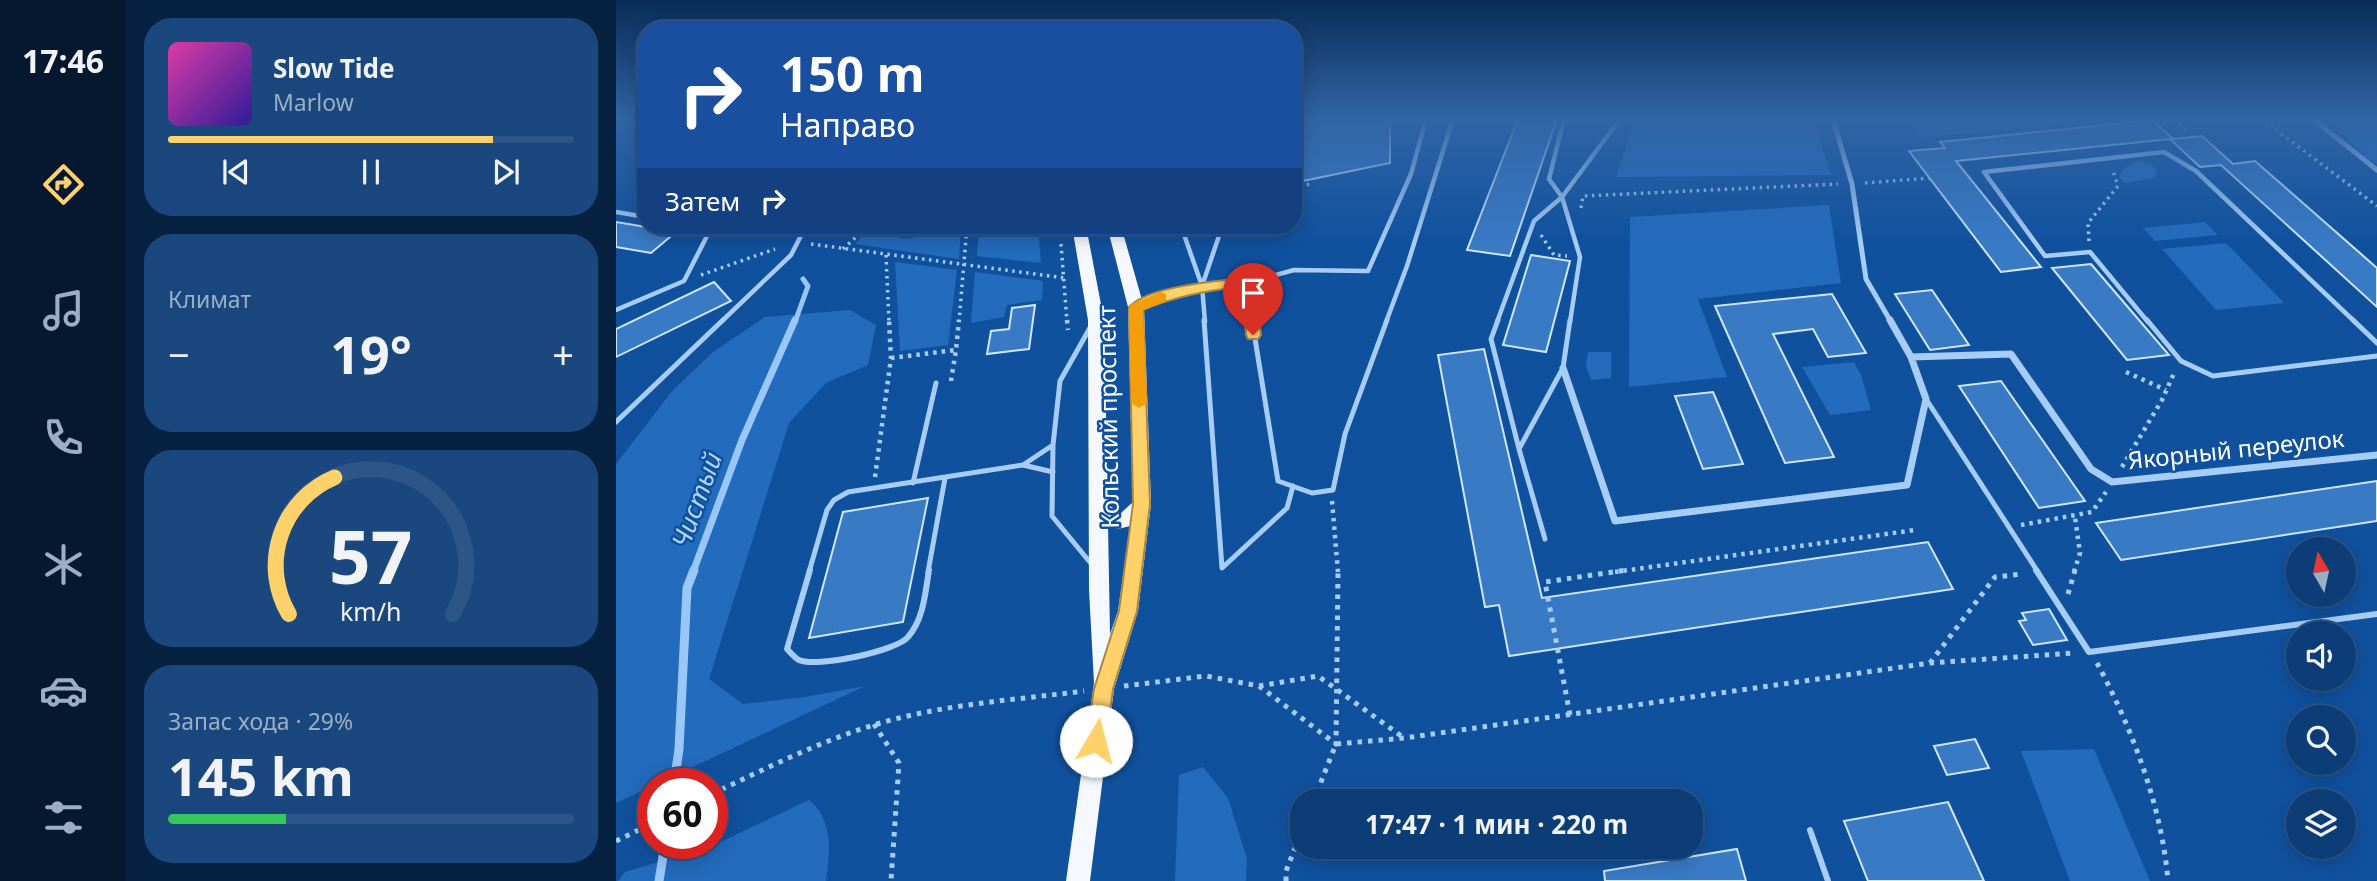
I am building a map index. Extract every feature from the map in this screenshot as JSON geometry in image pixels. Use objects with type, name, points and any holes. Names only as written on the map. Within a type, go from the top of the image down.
[{"type":"main road","name":"Кольский проспект","points":[[1081,235],[1096,317],[1100,509],[1098,615],[1103,689]]},
{"type":"main road","name":"Кольский проспект","points":[[1078,881],[1103,689],[1128,611],[1142,504],[1136,307],[1116,235]]},
{"type":"main road","points":[[1100,509],[1110,518],[1121,522],[1128,520],[1142,504]]},
{"type":"street","points":[[1563,368],[1615,521],[1907,485],[1926,399],[1911,357],[1866,279],[1852,184],[1845,160]]},
{"type":"street","name":"Якорный переулок","points":[[1911,357],[2011,354],[2091,469],[2112,482],[2377,455]]},
{"type":"lane","points":[[1136,307],[1202,286],[1250,282],[1294,270],[1368,271],[1414,160]]},
{"type":"lane","points":[[1250,282],[1253,335],[1278,481],[1312,493],[1333,489],[1345,434],[1407,266],[1440,160]]},
{"type":"lane","points":[[1519,449],[1563,368],[1580,257],[1562,197],[1549,179],[1554,160]]},
{"type":"lane","points":[[1545,539],[1491,339],[1534,222],[1562,197],[1589,160]]},
{"type":"lane","points":[[2095,160],[1984,172],[2045,256],[2090,252],[2181,361],[2213,376],[2377,356]]},
{"type":"lane","points":[[2178,160],[2196,171],[2377,343]]},
{"type":"lane","points":[[616,212],[637,215]]},
{"type":"lane","points":[[616,422],[791,254],[802,235]]},
{"type":"lane","points":[[1184,235],[1202,286],[1222,568],[1287,508],[1293,486]]},
{"type":"lane","points":[[1202,286],[1219,235]]},
{"type":"lane","points":[[616,310],[684,281],[707,236]]},
{"type":"lane","points":[[1096,317],[1060,380],[1054,445],[1052,516],[1098,573]]},
{"type":"lane","points":[[913,483],[936,383]]},
{"type":"lane","points":[[1926,399],[2089,652],[2377,614]]},
{"type":"lane","points":[[1023,465],[1054,445]]},
{"type":"lane","points":[[945,478],[920,620],[906,640],[886,650],[817,662],[799,660],[787,649],[827,510],[834,500],[848,492],[1023,465],[1053,472]]},
{"type":"lane","points":[[1810,830],[1828,881]]},
{"type":"path","points":[[2088,223],[2096,216],[2103,201],[2118,186],[2111,162],[2113,160]]},
{"type":"path","points":[[2316,160],[2377,206]]},
{"type":"path","points":[[1572,257],[1583,196],[1930,178]]},
{"type":"path","points":[[1302,186],[1311,184]]},
{"type":"path","points":[[707,236],[715,235]]},
{"type":"path","points":[[844,248],[858,235]]},
{"type":"path","points":[[951,381],[966,264],[967,235]]},
{"type":"path","points":[[1061,239],[1068,330]]},
{"type":"path","points":[[684,281],[798,242],[1065,278]]},
{"type":"path","points":[[1547,244],[1554,255]]},
{"type":"path","points":[[874,489],[891,358],[886,255]]},
{"type":"path","points":[[891,358],[956,350]]},
{"type":"path","points":[[2126,372],[2166,390]]},
{"type":"path","points":[[2121,468],[2168,383]]},
{"type":"path","points":[[1318,789],[1336,744],[1338,559],[1333,489]]},
{"type":"path","points":[[2010,526],[2092,512]]},
{"type":"path","points":[[2063,612],[2080,553],[2075,517]]},
{"type":"path","points":[[1570,715],[1545,582],[1915,530]]},
{"type":"path","points":[[1930,663],[1996,578],[2039,572]]},
{"type":"path","points":[[1259,687],[1336,744],[1405,738],[1930,663],[2089,652],[2113,696],[2156,815],[2168,881]]},
{"type":"path","points":[[728,786],[874,724],[957,707],[1206,676],[1259,687],[1318,676],[1405,738]]},
{"type":"path","points":[[874,724],[899,763],[891,881]]},
{"type":"path","points":[[616,841],[637,831]]},
{"type":"path","points":[[1286,881],[1291,859]]},
{"type":"shaded area","points":[[1622,160],[1826,160],[1831,175],[1616,177]]},
{"type":"shaded area","points":[[2140,161],[2151,164],[2156,169],[2155,178],[2125,183],[2119,178],[2127,166]]},
{"type":"shaded area","points":[[1829,205],[1841,283],[1698,299],[1727,377],[1629,387],[1630,217]]},
{"type":"shaded area","points":[[2205,222],[2218,235],[2155,241],[2143,228]]},
{"type":"shaded area","points":[[864,235],[894,235],[904,239],[920,235],[960,235],[959,259],[855,244]]},
{"type":"shaded area","points":[[978,235],[1039,235],[1041,263],[977,256]]},
{"type":"shaded area","points":[[2226,243],[2284,303],[2216,310],[2162,249]]},
{"type":"shaded area","points":[[895,262],[957,270],[948,345],[900,351]]},
{"type":"shaded area","points":[[975,272],[1043,281],[1042,300],[1007,305],[1004,317],[971,323]]},
{"type":"shaded area","points":[[850,310],[876,325],[868,365],[826,383],[789,423],[709,679],[743,704],[805,697],[865,686],[690,768],[637,768],[637,793],[616,803],[616,464],[673,390],[713,352],[765,317]]},
{"type":"shaded area","points":[[1588,352],[1611,352],[1611,378],[1591,380],[1586,366]]},
{"type":"shaded area","points":[[1854,362],[1861,375],[1871,410],[1830,415],[1802,367]]},
{"type":"shaded area","points":[[2094,749],[2150,881],[2070,881],[2021,751]]},
{"type":"shaded area","points":[[1203,767],[1228,798],[1247,859],[1246,881],[1175,881],[1179,775]]},
{"type":"shaded area","points":[[809,800],[823,817],[826,827],[829,859],[826,881],[618,881],[625,872],[668,859],[728,859],[728,838]]},
{"type":"building","points":[[1302,160],[1390,160],[1390,163],[1302,181]]},
{"type":"building","points":[[1502,160],[1543,160],[1510,256],[1467,250]]},
{"type":"building","points":[[1916,160],[1965,160],[1956,161],[2041,267],[2001,272]]},
{"type":"building","points":[[2193,160],[2229,160],[2233,164],[2255,161],[2377,268],[2377,307],[2221,165],[2200,167]]},
{"type":"building","points":[[616,222],[637,226],[637,235],[672,235],[651,253],[616,247]]},
{"type":"building","points":[[1531,255],[1570,261],[1546,352],[1503,345]]},
{"type":"building","points":[[2091,264],[2169,355],[2127,360],[2052,268]]},
{"type":"building","points":[[714,282],[731,301],[616,357],[616,329]]},
{"type":"building","points":[[1932,290],[1969,345],[1930,350],[1895,294]]},
{"type":"building","points":[[1832,294],[1866,353],[1828,357],[1813,329],[1773,334],[1834,457],[1785,463],[1715,306]]},
{"type":"building","points":[[1035,305],[1029,349],[987,354],[991,331],[1009,329],[1012,308]]},
{"type":"building","points":[[1484,349],[1542,598],[1928,542],[1953,589],[1509,656],[1499,605],[1485,607],[1438,355]]},
{"type":"building","points":[[2001,381],[2085,501],[2039,508],[1959,386]]},
{"type":"building","points":[[1713,392],[1743,464],[1703,469],[1675,396]]},
{"type":"building","points":[[2377,481],[2377,521],[2121,560],[2096,523]]},
{"type":"building","points":[[928,498],[903,622],[809,638],[843,512]]},
{"type":"building","points":[[2049,609],[2067,640],[2033,645],[2019,621],[2026,620],[2022,613]]},
{"type":"building","points":[[1975,739],[1989,768],[1947,775],[1934,746]]},
{"type":"building","points":[[1948,802],[1984,881],[1868,881],[1844,821]]},
{"type":"building","points":[[1737,849],[1746,881],[1605,881],[1604,871],[1677,859],[1703,859],[1703,855]]},
{"type":"waterway","name":"Чистый","points":[[795,322],[808,286],[803,279]]},
{"type":"waterway","name":"Чистый","points":[[693,572],[742,440],[795,320]]},
{"type":"waterway","name":"Чистый","points":[[676,768],[687,588],[694,570]]},
{"type":"waterway","points":[[659,881],[663,859]]},
{"type":"slow traffic","points":[[1139,403],[1136,307],[1161,297]]},
{"type":"route","points":[[1096,741],[1103,689],[1128,611],[1142,504],[1136,307],[1202,286],[1250,282],[1253,335]]}]
